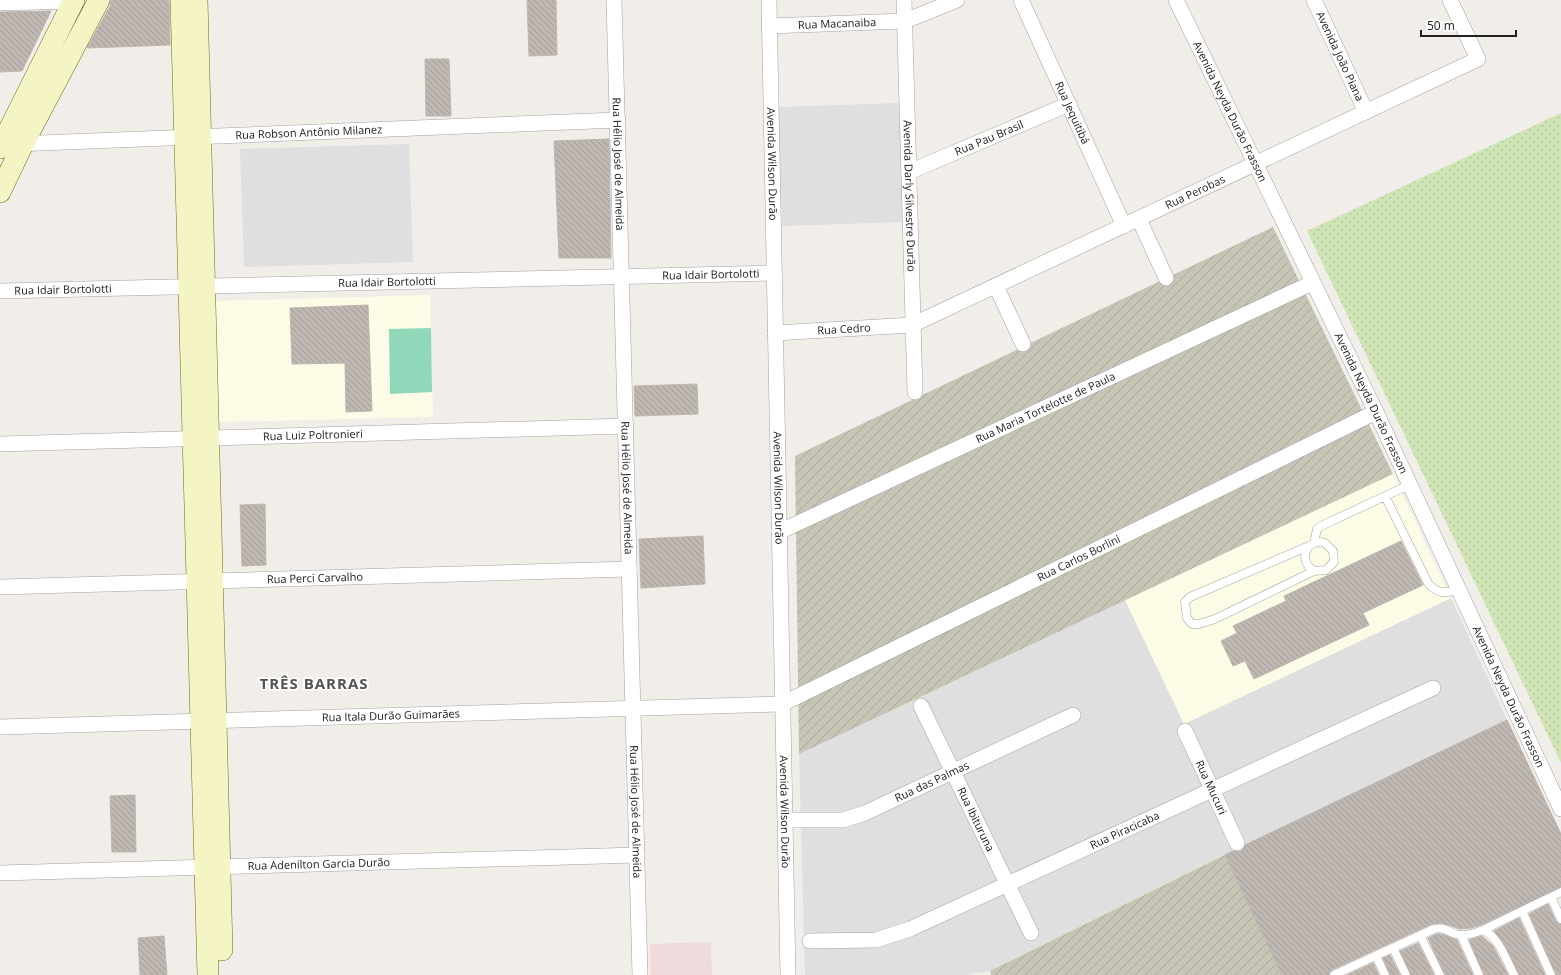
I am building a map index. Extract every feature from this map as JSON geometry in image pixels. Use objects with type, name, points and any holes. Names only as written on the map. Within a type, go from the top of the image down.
[{"type":"main road","points":[[0,192],[23,144],[99,0]]},
{"type":"main road","points":[[181,0],[193,137]]},
{"type":"main road","points":[[197,0],[193,137],[201,438],[213,867],[223,975]]},
{"type":"main road","points":[[1,146],[74,1]]},
{"type":"main road","points":[[208,975],[213,867]]},
{"type":"street","name":"Rua Hélio José de Almeida","points":[[614,0],[640,975]]},
{"type":"street","name":"Avenida Wilson Durão","points":[[769,0],[788,975]]},
{"type":"street","name":"Avenida Darly Silvestre Durão","points":[[904,0],[915,392]]},
{"type":"street","name":"Rua Macanaiba","points":[[769,26],[905,21],[957,0]]},
{"type":"street","name":"Rua Jequitibá","points":[[1021,0],[1124,226]]},
{"type":"street","name":"Avenida Neyda Durão Frasson","points":[[1176,0],[1254,164],[1376,412],[1561,809]]},
{"type":"street","name":"Avenida João Piana","points":[[1314,0],[1366,112]]},
{"type":"street","name":"Rua Perobas","points":[[912,325],[1478,59],[1450,0]]},
{"type":"street","points":[[0,3],[74,1]]},
{"type":"street","name":"Rua Pau Brasil","points":[[909,172],[1069,104]]},
{"type":"street","name":"Rua Robson Antônio Milanez","points":[[1,146],[618,120]]},
{"type":"street","points":[[1139,219],[1166,278]]},
{"type":"street","name":"Rua Idair Bortolotti","points":[[0,291],[774,273]]},
{"type":"street","name":"Rua Maria Tortelotte de Paula","points":[[779,532],[1312,283]]},
{"type":"street","points":[[996,286],[1023,344]]},
{"type":"street","name":"Rua Cedro","points":[[775,333],[912,325]]},
{"type":"street","name":"Rua Carlos Borlini","points":[[782,704],[1376,412]]},
{"type":"street","name":"Rua Luiz Poltronieri","points":[[0,444],[626,426]]},
{"type":"street","name":"Rua Perci Carvalho","points":[[0,587],[629,569]]},
{"type":"street","name":"Rua Piracicaba","points":[[810,941],[876,940],[910,929],[1433,688]]},
{"type":"street","name":"Rua Itala Durão Guimarães","points":[[0,727],[782,704]]},
{"type":"street","name":"Rua Ibituruna","points":[[921,706],[1030,933]]},
{"type":"street","name":"Rua das Palmas","points":[[785,820],[844,820],[865,813],[1073,715]]},
{"type":"street","name":"Rua Mucuri","points":[[1185,731],[1237,843]]},
{"type":"street","name":"Rua Adenilton Garcia Durão","points":[[0,873],[637,855]]},
{"type":"lane","points":[[1314,571],[1307,565],[1305,560],[1305,551],[1311,544],[1317,529],[1410,485]]},
{"type":"lane","points":[[1385,496],[1428,583],[1433,590],[1441,593],[1458,589]]},
{"type":"lane","points":[[1326,543],[1333,551],[1334,562],[1326,570],[1314,571],[1215,619],[1199,624],[1192,624],[1187,618],[1185,602],[1190,597],[1311,544],[1326,543]]},
{"type":"lane","points":[[1334,975],[1346,973],[1376,956],[1420,935],[1441,927],[1461,935],[1483,930],[1561,892]]},
{"type":"lane","points":[[1551,897],[1561,919]]},
{"type":"lane","points":[[1522,911],[1551,975]]},
{"type":"lane","points":[[1483,930],[1488,933],[1501,948],[1514,975]]},
{"type":"lane","points":[[1420,935],[1440,975]]},
{"type":"lane","points":[[1461,935],[1479,975]]},
{"type":"lane","points":[[1393,948],[1406,975]]},
{"type":"lane","points":[[1376,956],[1385,975]]},
{"type":"shaded area","points":[[899,103],[903,222],[782,226],[778,107]]},
{"type":"shaded area","points":[[409,144],[413,262],[244,267],[240,149]]},
{"type":"shaded area","points":[[1273,227],[1393,474],[799,754],[795,456]]},
{"type":"shaded area","points":[[430,295],[433,417],[218,422],[215,301]]},
{"type":"shaded area","points":[[1393,474],[1451,598],[1184,724],[1125,600]]},
{"type":"shaded area","points":[[1451,598],[1507,720],[1225,855],[990,971],[965,975],[805,975],[799,754],[1125,600],[1184,724]]},
{"type":"shaded area","points":[[1225,855],[1282,975],[991,975],[990,971]]},
{"type":"shaded area","points":[[711,942],[712,975],[651,975],[650,944]]},
{"type":"green space","points":[[1561,113],[1561,763],[1307,231]]},
{"type":"green space","points":[[431,328],[432,392],[390,394],[389,329]]},
{"type":"building","points":[[111,0],[169,0],[170,45],[87,48],[110,6]]},
{"type":"building","points":[[527,0],[556,0],[557,55],[529,56]]},
{"type":"building","points":[[51,11],[22,71],[0,72],[0,12]]},
{"type":"building","points":[[425,59],[449,59],[451,116],[426,116]]},
{"type":"building","points":[[609,139],[611,258],[559,258],[554,141]]},
{"type":"building","points":[[368,305],[372,411],[346,412],[345,363],[292,364],[290,308]]},
{"type":"building","points":[[697,384],[698,414],[635,416],[634,386]]},
{"type":"building","points":[[265,504],[266,565],[242,566],[240,505]]},
{"type":"building","points":[[703,536],[705,584],[641,588],[639,539]]},
{"type":"building","points":[[1401,541],[1423,585],[1363,613],[1369,625],[1254,679],[1245,661],[1233,666],[1221,641],[1237,633],[1233,626],[1286,601],[1284,596]]},
{"type":"building","points":[[1507,720],[1561,834],[1561,887],[1481,925],[1471,928],[1460,929],[1442,923],[1432,924],[1332,970],[1329,975],[1282,975],[1225,855],[1233,851],[1241,851],[1245,845]]},
{"type":"building","points":[[135,795],[136,852],[112,852],[110,796]]},
{"type":"building","points":[[1548,904],[1556,921],[1561,924],[1561,975],[1556,975],[1529,914]]},
{"type":"building","points":[[1519,918],[1545,975],[1519,975],[1506,947],[1494,931]]},
{"type":"building","points":[[1436,934],[1442,934],[1457,940],[1473,975],[1445,975],[1428,938]]},
{"type":"building","points":[[164,936],[167,975],[140,975],[138,938]]},
{"type":"building","points":[[1482,936],[1493,946],[1508,975],[1484,975],[1469,940]]},
{"type":"building","points":[[1418,943],[1434,975],[1411,975],[1400,951]]},
{"type":"building","points":[[1390,955],[1400,975],[1390,975],[1383,958]]},
{"type":"building","points":[[1373,963],[1379,975],[1347,975]]},
{"type":"district","name":"TRÊS BARRAS","points":[[314,684]]}]
